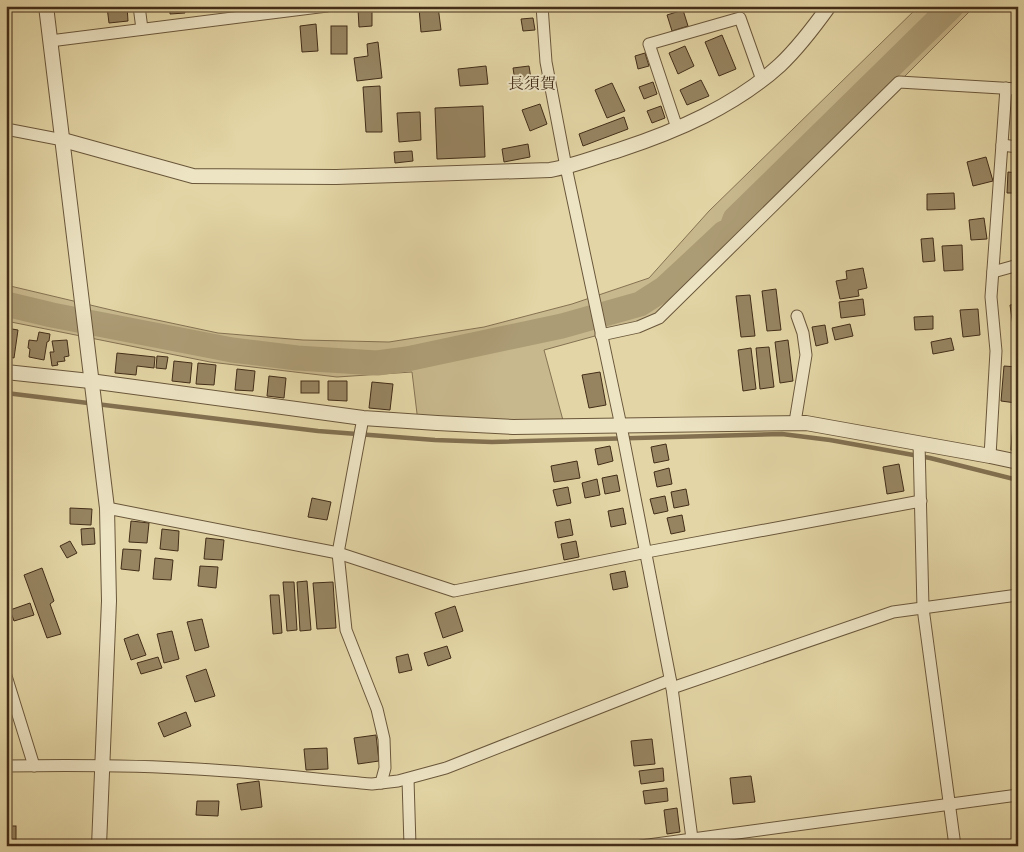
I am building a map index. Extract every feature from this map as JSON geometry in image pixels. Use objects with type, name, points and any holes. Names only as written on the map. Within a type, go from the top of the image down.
[{"type":"street","points":[[46,6],[90,381],[107,508],[109,609],[100,846]]},
{"type":"street","points":[[139,6],[142,29]]},
{"type":"street","points":[[50,41],[327,6]]},
{"type":"street","points":[[542,6],[546,62],[601,335],[622,426],[671,684],[692,842]]},
{"type":"street","points":[[6,129],[62,140],[193,176],[336,177],[550,170],[566,167],[632,145],[677,128],[721,108],[752,88],[780,64],[810,33],[829,6]]},
{"type":"street","points":[[677,128],[649,44],[740,18],[762,80]]},
{"type":"street","points":[[601,335],[638,327],[659,318],[899,82],[1012,89],[1002,145],[991,297],[996,351],[990,456]]},
{"type":"street","points":[[1002,145],[1018,147]]},
{"type":"street","points":[[993,272],[1018,265]]},
{"type":"street","points":[[795,422],[806,355],[803,333],[797,316]]},
{"type":"street","points":[[6,372],[90,381],[363,418],[513,427],[795,422],[815,424],[1018,462]]},
{"type":"street","points":[[363,418],[338,553],[346,630],[376,709],[384,740],[385,768],[381,783]]},
{"type":"street","points":[[919,443],[924,608],[955,846]]},
{"type":"street","points":[[107,508],[338,553],[454,591],[920,501]]},
{"type":"street","points":[[6,766],[102,765],[198,769],[372,784],[381,783],[446,768],[671,684],[893,612],[1018,595]]},
{"type":"street","points":[[6,676],[34,766]]},
{"type":"street","points":[[408,778],[410,846]]},
{"type":"street","points":[[641,846],[692,842],[1018,795]]},
{"type":"shaded area","points":[[919,6],[975,6],[829,152],[653,320],[544,350],[564,424],[418,422],[412,372],[337,377],[210,362],[6,321],[6,285],[218,333],[303,340],[389,342],[484,327],[572,304],[649,278],[709,211]]},
{"type":"building","points":[[127,6],[128,21],[109,23],[107,7]]},
{"type":"building","points":[[170,6],[184,6],[185,13],[170,14]]},
{"type":"building","points":[[438,6],[441,30],[421,32],[419,8]]},
{"type":"building","points":[[372,8],[372,26],[359,27],[358,9]]},
{"type":"building","points":[[683,10],[688,26],[672,31],[667,15]]},
{"type":"building","points":[[533,18],[535,30],[523,31],[521,19]]},
{"type":"building","points":[[316,24],[318,51],[302,52],[300,26]]},
{"type":"building","points":[[331,26],[347,26],[347,54],[331,54]]},
{"type":"building","points":[[722,35],[736,69],[719,76],[705,42]]},
{"type":"building","points":[[378,42],[382,78],[357,81],[354,58],[368,56],[367,44]]},
{"type":"building","points":[[685,46],[694,66],[678,74],[669,53]]},
{"type":"building","points":[[645,53],[649,66],[638,69],[635,56]]},
{"type":"building","points":[[486,66],[488,84],[460,86],[458,69]]},
{"type":"building","points":[[529,66],[531,79],[515,81],[513,68]]},
{"type":"building","points":[[701,80],[709,96],[687,105],[680,90]]},
{"type":"building","points":[[653,82],[657,94],[644,99],[639,87]]},
{"type":"building","points":[[612,83],[625,111],[607,118],[595,90]]},
{"type":"building","points":[[380,86],[382,132],[366,132],[363,87]]},
{"type":"building","points":[[540,104],[547,124],[530,131],[522,110]]},
{"type":"building","points":[[483,106],[485,157],[437,159],[435,108]]},
{"type":"building","points":[[661,106],[665,118],[652,123],[647,111]]},
{"type":"building","points":[[420,112],[421,140],[399,142],[397,113]]},
{"type":"building","points":[[624,117],[628,129],[583,146],[579,134]]},
{"type":"building","points":[[528,144],[530,157],[504,162],[502,149]]},
{"type":"building","points":[[412,151],[413,161],[395,163],[394,152]]},
{"type":"building","points":[[986,157],[993,181],[973,186],[967,162]]},
{"type":"building","points":[[1008,172],[1018,173],[1018,193],[1007,193]]},
{"type":"building","points":[[954,193],[955,209],[927,210],[927,194]]},
{"type":"building","points":[[984,218],[987,239],[971,240],[969,220]]},
{"type":"building","points":[[933,238],[935,261],[923,262],[921,239]]},
{"type":"building","points":[[962,245],[963,270],[944,271],[942,246]]},
{"type":"building","points":[[863,268],[867,288],[858,290],[859,296],[840,299],[836,281],[847,279],[846,271]]},
{"type":"building","points":[[776,289],[781,330],[767,331],[762,291]]},
{"type":"building","points":[[750,295],[755,336],[741,337],[736,296]]},
{"type":"building","points":[[863,299],[865,315],[841,318],[839,302]]},
{"type":"building","points":[[1018,304],[1018,340],[1015,340],[1010,305]]},
{"type":"building","points":[[978,309],[980,335],[963,337],[960,310]]},
{"type":"building","points":[[933,316],[933,329],[915,330],[914,317]]},
{"type":"building","points":[[850,324],[853,336],[835,340],[832,328]]},
{"type":"building","points":[[825,325],[828,343],[816,346],[812,327]]},
{"type":"building","points":[[6,328],[18,330],[14,358],[6,356]]},
{"type":"building","points":[[39,332],[50,334],[44,360],[29,357],[29,340],[37,341]]},
{"type":"building","points":[[951,338],[954,350],[933,354],[931,342]]},
{"type":"building","points":[[67,340],[69,356],[64,357],[65,361],[57,362],[58,365],[52,366],[50,352],[54,352],[52,341]]},
{"type":"building","points":[[788,340],[793,381],[780,383],[775,342]]},
{"type":"building","points":[[769,347],[774,387],[760,389],[756,348]]},
{"type":"building","points":[[751,348],[756,389],[743,391],[738,350]]},
{"type":"building","points":[[117,353],[155,357],[154,368],[137,366],[136,375],[115,373]]},
{"type":"building","points":[[157,356],[168,357],[166,369],[156,368]]},
{"type":"building","points":[[174,361],[192,363],[190,383],[172,381]]},
{"type":"building","points":[[198,363],[216,365],[214,385],[196,384]]},
{"type":"building","points":[[1004,366],[1018,367],[1016,403],[1001,401]]},
{"type":"building","points":[[237,369],[255,371],[253,391],[235,390]]},
{"type":"building","points":[[600,372],[606,405],[589,408],[582,375]]},
{"type":"building","points":[[269,376],[286,378],[284,398],[267,396]]},
{"type":"building","points":[[301,381],[319,381],[319,393],[301,393]]},
{"type":"building","points":[[328,381],[347,381],[347,401],[328,400]]},
{"type":"building","points":[[372,382],[393,384],[390,410],[369,408]]},
{"type":"building","points":[[1013,419],[1018,420],[1018,451],[1011,450]]},
{"type":"building","points":[[666,444],[669,460],[654,463],[651,447]]},
{"type":"building","points":[[610,446],[613,461],[598,465],[595,449]]},
{"type":"building","points":[[577,461],[580,478],[554,482],[551,466]]},
{"type":"building","points":[[899,464],[904,491],[887,494],[883,467]]},
{"type":"building","points":[[669,468],[672,484],[657,487],[654,472]]},
{"type":"building","points":[[617,475],[620,491],[605,494],[602,478]]},
{"type":"building","points":[[597,479],[600,495],[585,498],[582,483]]},
{"type":"building","points":[[568,487],[571,503],[557,506],[553,490]]},
{"type":"building","points":[[686,489],[689,505],[674,508],[671,492]]},
{"type":"building","points":[[665,496],[668,511],[654,514],[650,499]]},
{"type":"building","points":[[312,498],[331,502],[327,520],[308,517]]},
{"type":"building","points":[[70,508],[92,509],[91,525],[70,524]]},
{"type":"building","points":[[623,508],[626,524],[611,527],[608,511]]},
{"type":"building","points":[[682,515],[685,531],[671,534],[667,518]]},
{"type":"building","points":[[570,519],[573,535],[558,538],[555,522]]},
{"type":"building","points":[[131,521],[149,523],[147,543],[129,542]]},
{"type":"building","points":[[94,528],[95,544],[82,545],[81,529]]},
{"type":"building","points":[[162,529],[179,531],[178,551],[160,549]]},
{"type":"building","points":[[206,538],[224,540],[222,560],[204,559]]},
{"type":"building","points":[[70,541],[77,553],[67,558],[60,546]]},
{"type":"building","points":[[576,541],[579,557],[564,560],[561,544]]},
{"type":"building","points":[[123,549],[141,550],[139,571],[121,569]]},
{"type":"building","points":[[155,558],[173,560],[171,580],[153,579]]},
{"type":"building","points":[[200,566],[218,567],[216,588],[198,586]]},
{"type":"building","points":[[42,568],[54,601],[50,604],[61,634],[47,638],[24,575]]},
{"type":"building","points":[[625,571],[628,587],[613,590],[610,574]]},
{"type":"building","points":[[307,581],[311,630],[300,631],[297,582]]},
{"type":"building","points":[[283,582],[294,582],[297,630],[287,631]]},
{"type":"building","points":[[333,582],[336,628],[317,629],[313,583]]},
{"type":"building","points":[[270,595],[279,595],[282,633],[273,634]]},
{"type":"building","points":[[30,603],[34,615],[14,621],[10,610]]},
{"type":"building","points":[[455,606],[463,631],[443,638],[435,613]]},
{"type":"building","points":[[202,619],[209,647],[195,651],[187,622]]},
{"type":"building","points":[[172,631],[179,659],[164,663],[157,634]]},
{"type":"building","points":[[138,634],[146,655],[131,660],[124,639]]},
{"type":"building","points":[[447,646],[451,658],[428,666],[424,653]]},
{"type":"building","points":[[408,654],[412,670],[399,673],[396,657]]},
{"type":"building","points":[[158,657],[162,668],[141,674],[137,663]]},
{"type":"building","points":[[206,669],[215,696],[195,702],[186,676]]},
{"type":"building","points":[[186,712],[191,726],[164,737],[158,723]]},
{"type":"building","points":[[376,735],[379,761],[358,764],[354,738]]},
{"type":"building","points":[[652,739],[655,764],[634,766],[631,741]]},
{"type":"building","points":[[327,748],[328,769],[306,770],[304,749]]},
{"type":"building","points":[[663,768],[664,781],[641,784],[639,771]]},
{"type":"building","points":[[751,776],[755,802],[733,804],[730,778]]},
{"type":"building","points":[[259,781],[262,807],[241,810],[237,784]]},
{"type":"building","points":[[667,788],[668,801],[645,804],[643,791]]},
{"type":"building","points":[[197,801],[219,801],[218,816],[196,815]]},
{"type":"building","points":[[677,808],[680,832],[667,834],[664,810]]},
{"type":"building","points":[[6,826],[16,826],[16,846],[6,846]]},
{"type":"waterway","points":[[6,304],[52,315],[232,350],[297,358],[377,363],[407,359],[562,326],[640,304],[665,288],[724,233],[731,230],[735,219],[952,6]]},
{"type":"waterway","points":[[6,393],[318,431],[435,440],[492,442],[782,434],[830,440],[930,458],[1018,480]]},
{"type":"district","name":"長須賀","points":[[532,83]]}]
